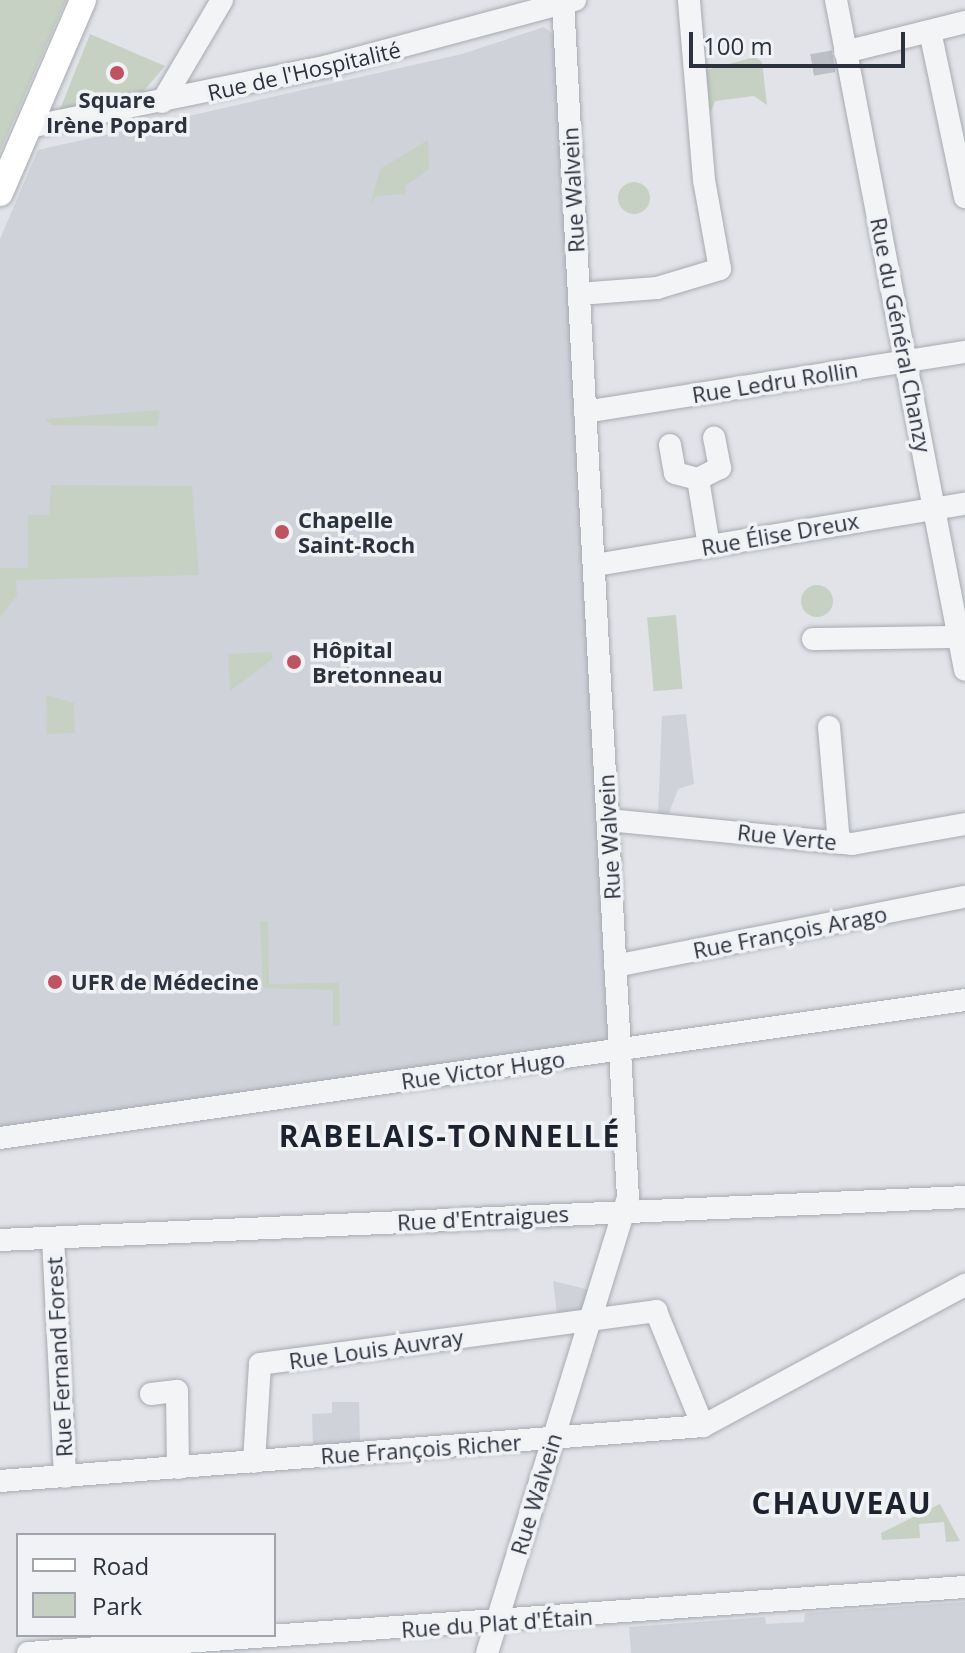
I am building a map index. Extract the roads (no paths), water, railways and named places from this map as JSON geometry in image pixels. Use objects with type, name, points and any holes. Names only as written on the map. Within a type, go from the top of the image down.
[{"type":"main road","points":[[0,193],[83,0]]},
{"type":"street","points":[[162,102],[222,0]]},
{"type":"street","points":[[579,294],[657,288],[720,269],[704,180],[689,0]]},
{"type":"street","name":"Rue du Général Chanzy","points":[[836,0],[965,670]]},
{"type":"street","name":"Rue de l'Hospitalité","points":[[29,127],[162,102],[567,2]]},
{"type":"street","name":"Rue Walvein","points":[[487,1653],[626,1212],[567,2]]},
{"type":"street","points":[[845,52],[965,22]]},
{"type":"street","points":[[930,31],[965,197]]},
{"type":"street","name":"Rue Ledru Rollin","points":[[585,412],[965,352]]},
{"type":"street","points":[[670,445],[675,473],[698,479],[720,468],[714,438]]},
{"type":"street","points":[[698,479],[709,546]]},
{"type":"street","name":"Rue Élise Dreux","points":[[595,565],[965,504]]},
{"type":"street","points":[[813,639],[958,637]]},
{"type":"street","points":[[829,727],[839,843]]},
{"type":"street","name":"Rue Verte","points":[[608,820],[839,843],[965,824]]},
{"type":"street","name":"Rue François Arago","points":[[615,966],[965,897]]},
{"type":"street","name":"Rue Victor Hugo","points":[[0,1138],[965,1000]]},
{"type":"street","name":"Rue d'Entraigues","points":[[0,1240],[965,1197]]},
{"type":"street","name":"Rue Fernand Forest","points":[[53,1238],[65,1477]]},
{"type":"street","name":"Rue François Richer","points":[[0,1481],[703,1426],[965,1285]]},
{"type":"street","points":[[590,1320],[656,1311],[703,1426]]},
{"type":"street","name":"Rue Louis Auvray","points":[[254,1462],[260,1364],[590,1320]]},
{"type":"street","points":[[151,1394],[177,1391],[178,1468]]},
{"type":"street","name":"Rue du Plat d'Étain","points":[[28,1653],[254,1646],[498,1620],[965,1587]]},
{"type":"tunnel","points":[[812,65],[835,61]]},
{"type":"place","name":"Square Irène Popard","points":[[117,73]]},
{"type":"place","name":"Chapelle Saint-Roch","points":[[282,532]]},
{"type":"place","name":"Hôpital Bretonneau","points":[[294,662]]},
{"type":"place","name":"UFR de Médecine","points":[[55,982]]},
{"type":"district","name":"RABELAIS-TONNELLÉ","points":[[450,1136]]},
{"type":"district","name":"CHAUVEAU","points":[[842,1503]]}]
